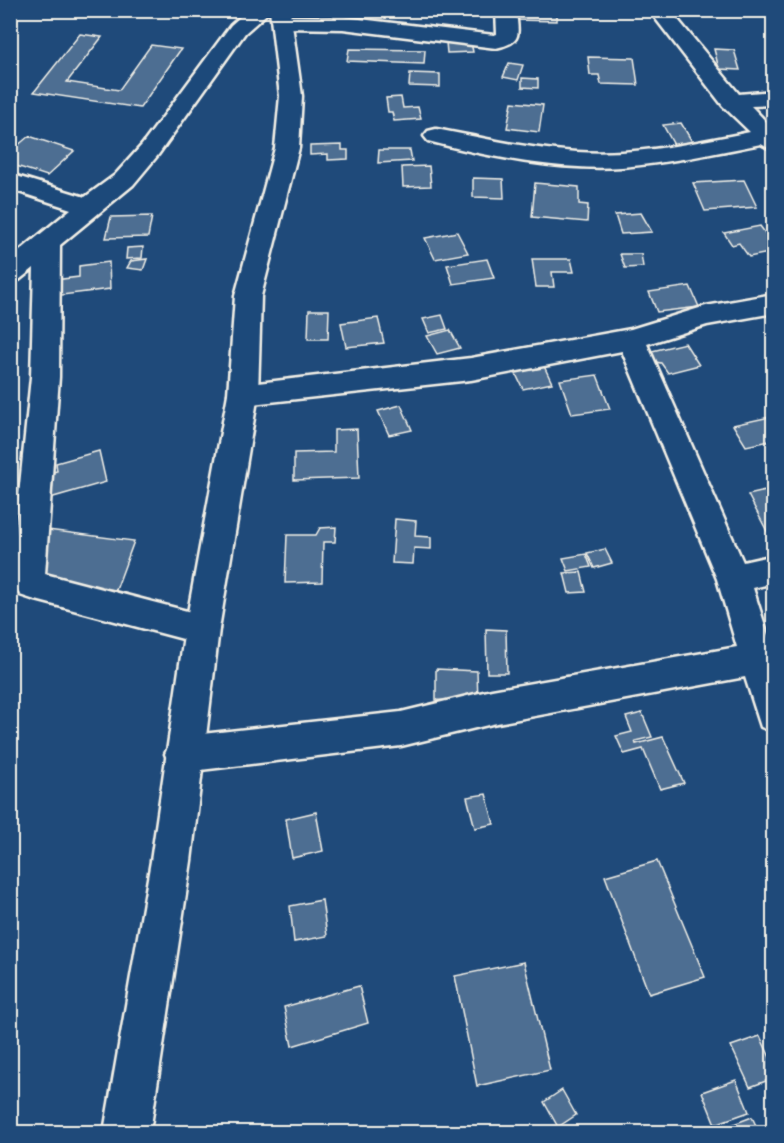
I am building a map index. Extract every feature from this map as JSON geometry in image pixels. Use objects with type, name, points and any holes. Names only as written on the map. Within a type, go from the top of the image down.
[{"type":"street","points":[[10,274],[89,206],[124,180],[150,150],[238,29],[274,14],[496,42],[508,37],[506,10]]},
{"type":"street","points":[[659,10],[690,53],[731,101],[770,140]]},
{"type":"street","points":[[128,1132],[171,861],[202,629],[243,394],[248,296],[287,148],[291,113],[274,14]]},
{"type":"street","points":[[731,101],[774,98]]},
{"type":"street","points":[[436,136],[556,158],[597,160],[633,159],[770,140]]},
{"type":"street","points":[[10,181],[89,206]]},
{"type":"street","points":[[47,242],[45,377],[28,574],[32,585],[202,629]]},
{"type":"street","points":[[243,394],[445,373],[631,339],[706,316],[774,303]]},
{"type":"street","points":[[631,339],[734,579],[774,715]]},
{"type":"street","points":[[734,579],[774,570]]},
{"type":"street","points":[[184,754],[401,729],[492,707],[756,659]]},
{"type":"building","points":[[513,10],[557,10],[557,21],[515,20]]},
{"type":"building","points":[[722,10],[762,10],[762,11],[725,16]]},
{"type":"building","points":[[80,34],[102,37],[67,82],[119,90],[151,45],[181,49],[140,108],[34,92]]},
{"type":"building","points":[[446,42],[471,42],[473,52],[447,53]]},
{"type":"building","points":[[349,49],[425,50],[424,64],[347,61]]},
{"type":"building","points":[[714,49],[734,50],[740,70],[719,69]]},
{"type":"building","points":[[588,57],[634,58],[638,85],[601,84],[599,75],[590,75]]},
{"type":"building","points":[[509,63],[523,65],[518,80],[503,77]]},
{"type":"building","points":[[410,73],[440,74],[440,87],[409,86]]},
{"type":"building","points":[[522,78],[538,79],[538,88],[522,87]]},
{"type":"building","points":[[401,97],[403,108],[418,107],[421,119],[394,121],[392,112],[388,112],[386,98]]},
{"type":"building","points":[[512,102],[543,105],[539,132],[507,128]]},
{"type":"building","points":[[681,123],[693,143],[674,145],[663,125]]},
{"type":"building","points":[[29,136],[74,151],[47,176],[10,164],[10,152]]},
{"type":"building","points":[[342,145],[342,150],[348,150],[348,159],[328,160],[328,154],[310,155],[310,146]]},
{"type":"building","points":[[379,150],[410,150],[412,161],[378,163]]},
{"type":"building","points":[[429,166],[431,186],[403,187],[402,167]]},
{"type":"building","points":[[473,178],[503,179],[504,198],[473,197]]},
{"type":"building","points":[[744,180],[757,207],[705,211],[693,183]]},
{"type":"building","points":[[535,183],[579,187],[579,204],[588,205],[587,222],[532,217]]},
{"type":"building","points":[[641,213],[652,232],[621,234],[615,215]]},
{"type":"building","points":[[152,216],[148,237],[106,238],[111,217]]},
{"type":"building","points":[[760,226],[774,245],[774,252],[749,257],[739,243],[732,245],[724,233]]},
{"type":"building","points":[[457,232],[468,253],[435,259],[425,238]]},
{"type":"building","points":[[143,247],[142,258],[126,259],[127,248]]},
{"type":"building","points":[[620,254],[641,254],[643,267],[625,268]]},
{"type":"building","points":[[147,259],[143,270],[127,268],[131,261]]},
{"type":"building","points":[[487,259],[494,278],[453,284],[447,265]]},
{"type":"building","points":[[532,259],[571,259],[574,272],[552,272],[554,287],[536,287]]},
{"type":"building","points":[[109,262],[110,289],[54,296],[54,280],[79,277],[79,266]]},
{"type":"building","points":[[690,286],[699,307],[657,312],[649,292]]},
{"type":"building","points":[[309,310],[329,310],[328,339],[308,339]]},
{"type":"building","points":[[442,315],[447,329],[429,333],[423,319]]},
{"type":"building","points":[[378,318],[384,343],[346,347],[341,323]]},
{"type":"building","points":[[450,330],[460,348],[437,354],[427,336]]},
{"type":"building","points":[[685,343],[699,365],[668,373],[661,363],[655,362],[648,352]]},
{"type":"building","points":[[543,364],[552,383],[523,389],[514,370]]},
{"type":"building","points":[[597,375],[610,409],[572,414],[560,380]]},
{"type":"building","points":[[401,405],[412,430],[389,435],[378,411]]},
{"type":"building","points":[[774,416],[774,440],[746,446],[733,425]]},
{"type":"building","points":[[357,429],[359,478],[294,480],[294,453],[334,452],[334,430]]},
{"type":"building","points":[[99,451],[106,482],[50,498],[45,474],[57,471],[56,463]]},
{"type":"building","points":[[774,489],[774,534],[769,535],[748,495]]},
{"type":"building","points":[[395,519],[416,521],[415,536],[431,537],[431,549],[414,548],[413,564],[392,563]]},
{"type":"building","points":[[336,527],[335,542],[323,542],[322,582],[285,583],[287,535],[316,535],[320,528]]},
{"type":"building","points":[[40,529],[134,541],[116,590],[36,580]]},
{"type":"building","points":[[605,549],[612,563],[594,568],[587,553]]},
{"type":"building","points":[[586,554],[591,567],[568,571],[563,558]]},
{"type":"building","points":[[581,572],[586,592],[569,593],[564,573]]},
{"type":"building","points":[[486,629],[506,630],[507,673],[487,673]]},
{"type":"building","points":[[436,669],[477,671],[478,701],[436,700]]},
{"type":"building","points":[[642,713],[652,737],[635,741],[636,744],[663,737],[684,783],[660,789],[643,749],[624,754],[616,736],[632,732],[626,717]]},
{"type":"building","points":[[486,794],[494,824],[475,828],[467,797]]},
{"type":"building","points":[[316,812],[323,851],[292,858],[286,819]]},
{"type":"building","points":[[657,861],[705,977],[649,994],[605,876]]},
{"type":"building","points":[[322,900],[327,936],[294,942],[290,906]]},
{"type":"building","points":[[524,962],[550,1070],[477,1086],[455,976]]},
{"type":"building","points":[[359,986],[368,1023],[292,1046],[284,1007]]},
{"type":"building","points":[[760,1036],[774,1066],[774,1078],[750,1087],[731,1046]]},
{"type":"building","points":[[736,1080],[749,1112],[715,1124],[702,1092]]},
{"type":"building","points":[[562,1090],[576,1115],[558,1127],[544,1102]]},
{"type":"building","points":[[752,1117],[759,1132],[720,1132],[718,1130]]}]
